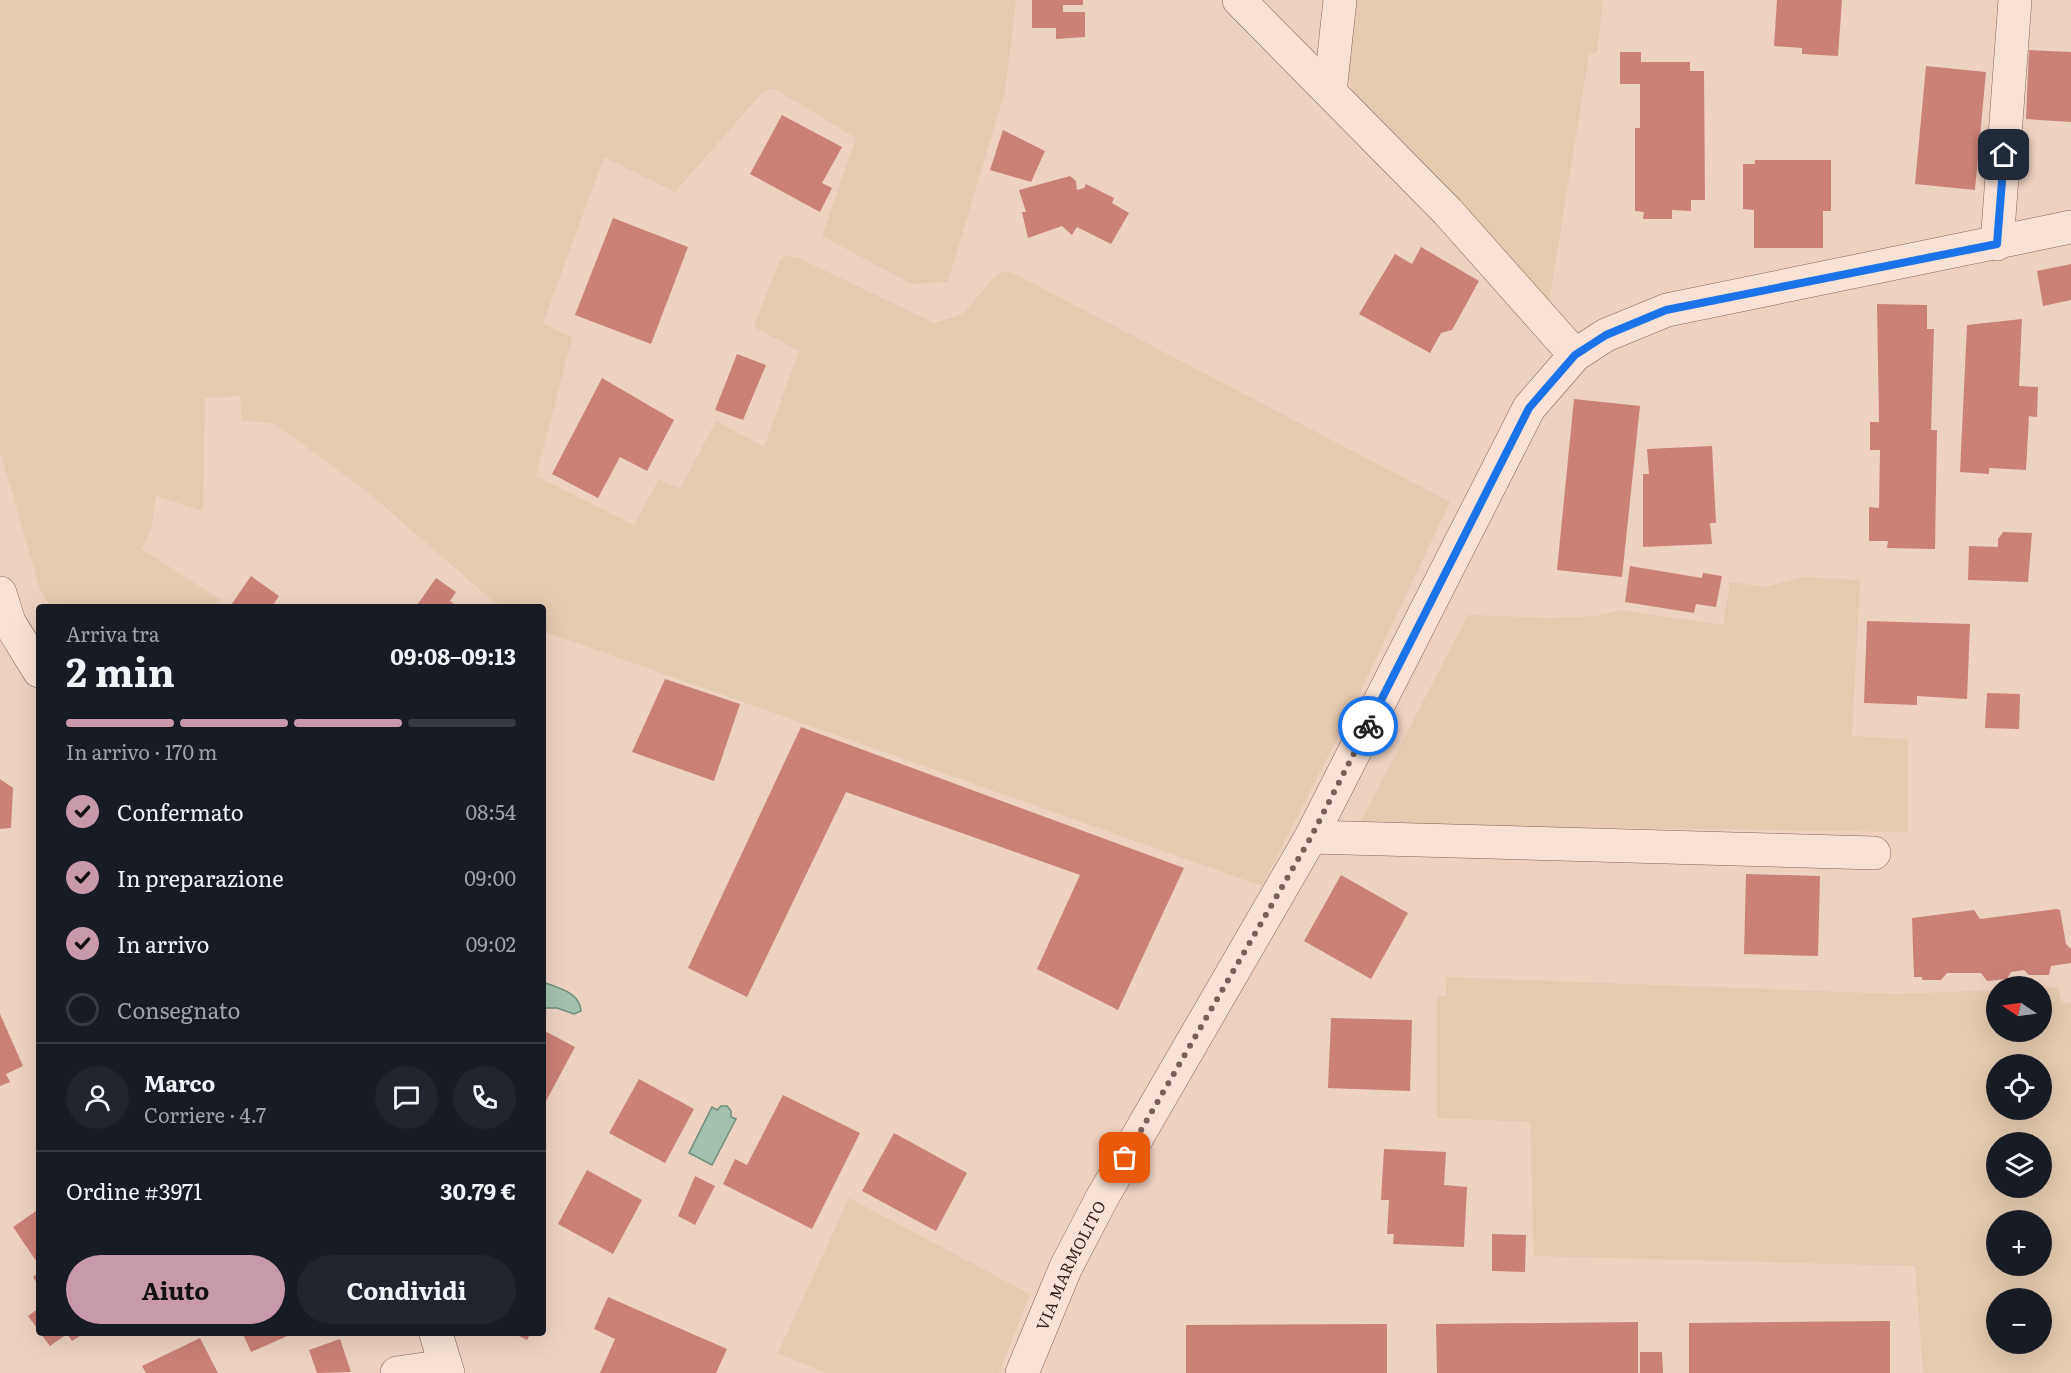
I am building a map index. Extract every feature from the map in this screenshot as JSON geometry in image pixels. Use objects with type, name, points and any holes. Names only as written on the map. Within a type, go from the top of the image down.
[{"type":"street","points":[[1239,0],[1448,212],[1575,355]]},
{"type":"street","points":[[1330,92],[1340,0]]},
{"type":"street","points":[[1997,244],[2015,0]]},
{"type":"street","name":"VIA MARMOLITO","points":[[1022,1373],[1066,1267],[1102,1198],[1311,837],[1529,408],[1575,355],[1606,335],[1666,310],[1997,244],[2071,226]]},
{"type":"street","points":[[0,593],[9,622],[36,666]]},
{"type":"street","points":[[1311,837],[1874,852]]},
{"type":"street","points":[[398,1373],[447,1370],[437,1336]]},
{"type":"shaded area","points":[[0,0],[1016,0],[1005,91],[948,282],[912,284],[822,236],[856,138],[773,88],[761,94],[675,192],[604,157],[543,323],[572,338],[536,476],[634,525],[659,479],[680,489],[716,421],[764,447],[799,351],[754,327],[779,262],[785,256],[799,258],[934,323],[962,315],[997,274],[1005,271],[1013,273],[1450,502],[1350,713],[1262,886],[546,632],[546,604],[497,604],[364,489],[273,423],[242,421],[240,396],[205,398],[203,511],[156,496],[152,526],[142,549],[221,600],[218,604],[49,604],[40,590],[0,451]]},
{"type":"shaded area","points":[[1354,0],[1603,0],[1597,52],[1589,55],[1549,302],[1356,100],[1350,82],[1347,42]]},
{"type":"shaded area","points":[[1803,577],[1860,580],[1852,736],[1908,739],[1908,832],[1359,825],[1468,615],[1551,618],[1597,616],[1620,610],[1723,625],[1730,582],[1766,587]]},
{"type":"shaded area","points":[[1446,977],[1896,994],[1986,990],[1986,1042],[2052,1042],[2052,987],[2059,987],[2061,1003],[2071,1003],[2071,1373],[1923,1373],[1915,1266],[1534,1256],[1530,1122],[1437,1118],[1437,997],[1446,996]]},
{"type":"shaded area","points":[[546,983],[572,995],[577,999],[581,1011],[574,1014],[557,1008],[546,1008]]},
{"type":"shaded area","points":[[721,1106],[727,1106],[731,1111],[731,1117],[736,1119],[712,1165],[689,1153],[712,1107],[717,1110]]},
{"type":"shaded area","points":[[849,1198],[1030,1294],[999,1373],[825,1373],[778,1353]]},
{"type":"building","points":[[1032,0],[1083,0],[1083,5],[1063,5],[1063,12],[1085,12],[1085,37],[1056,39],[1056,28],[1032,28]]},
{"type":"building","points":[[1777,0],[1842,0],[1838,56],[1802,54],[1802,48],[1774,46]]},
{"type":"building","points":[[2029,50],[2071,52],[2071,122],[2026,119]]},
{"type":"building","points":[[1620,52],[1641,52],[1641,62],[1690,62],[1690,71],[1704,71],[1705,200],[1691,200],[1691,211],[1672,210],[1672,219],[1643,219],[1644,212],[1635,211],[1635,128],[1640,128],[1640,84],[1620,84]]},
{"type":"building","points":[[1926,66],[1986,72],[1975,190],[1915,184]]},
{"type":"building","points":[[782,115],[842,147],[822,183],[832,188],[820,212],[750,174]]},
{"type":"building","points":[[1003,130],[1045,151],[1031,182],[990,170]]},
{"type":"building","points":[[1755,160],[1831,160],[1831,211],[1823,211],[1823,248],[1754,248],[1754,210],[1743,209],[1743,164],[1755,164]]},
{"type":"building","points":[[1070,176],[1076,181],[1077,190],[1084,188],[1086,184],[1114,198],[1112,203],[1129,213],[1111,244],[1077,227],[1072,235],[1062,226],[1028,238],[1022,212],[1026,212],[1019,190]]},
{"type":"building","points":[[613,218],[688,247],[651,344],[575,315]]},
{"type":"building","points":[[1421,247],[1479,281],[1452,330],[1441,333],[1430,353],[1359,314],[1395,254],[1412,264]]},
{"type":"building","points":[[2071,264],[2071,300],[2043,306],[2037,271]]},
{"type":"building","points":[[1877,304],[1927,305],[1927,329],[1934,329],[1931,430],[1937,430],[1935,549],[1887,548],[1888,541],[1869,541],[1869,507],[1879,508],[1880,450],[1870,450],[1870,422],[1879,422]]},
{"type":"building","points":[[2022,319],[2019,386],[2038,387],[2037,417],[2029,416],[2026,470],[1989,468],[1989,474],[1960,472],[1967,325]]},
{"type":"building","points":[[737,354],[766,365],[743,420],[715,410]]},
{"type":"building","points":[[602,378],[674,420],[647,471],[620,457],[598,498],[552,474]]},
{"type":"building","points":[[1574,399],[1640,406],[1622,577],[1557,570]]},
{"type":"building","points":[[1712,446],[1716,523],[1710,523],[1712,544],[1643,547],[1643,474],[1649,474],[1647,449]]},
{"type":"building","points":[[2003,532],[2032,533],[2028,582],[1968,580],[1969,546],[1998,547],[1998,539]]},
{"type":"building","points":[[1630,566],[1702,578],[1703,573],[1722,576],[1716,607],[1696,604],[1694,613],[1625,602]]},
{"type":"building","points":[[251,576],[279,596],[274,604],[232,604]]},
{"type":"building","points":[[436,578],[456,592],[450,601],[454,604],[418,604]]},
{"type":"building","points":[[1867,621],[1970,624],[1967,699],[1917,696],[1917,705],[1864,703]]},
{"type":"building","points":[[665,679],[740,704],[714,781],[632,752]]},
{"type":"building","points":[[1987,693],[2020,694],[2019,729],[1985,728]]},
{"type":"building","points":[[801,727],[1184,868],[1118,1010],[1037,969],[1080,875],[846,792],[747,997],[688,968]]},
{"type":"building","points":[[0,779],[13,788],[11,828],[0,829]]},
{"type":"building","points":[[1746,874],[1820,876],[1818,956],[1744,954]]},
{"type":"building","points":[[1341,875],[1408,913],[1371,979],[1304,941]]},
{"type":"building","points":[[1974,910],[1980,919],[2060,910],[2066,944],[2071,949],[2071,963],[2051,966],[2049,975],[2029,975],[2024,970],[2011,972],[2009,976],[1986,976],[1986,980],[1981,973],[1947,973],[1941,980],[1922,980],[1922,977],[1914,977],[1912,918]]},
{"type":"building","points":[[0,1014],[23,1066],[6,1074],[10,1082],[0,1086]]},
{"type":"building","points":[[1331,1018],[1412,1020],[1410,1091],[1328,1088]]},
{"type":"building","points":[[546,1032],[575,1047],[546,1101]]},
{"type":"building","points":[[639,1079],[694,1109],[665,1163],[609,1133]]},
{"type":"building","points":[[783,1095],[860,1133],[812,1229],[723,1184],[735,1159],[747,1165]]},
{"type":"building","points":[[894,1133],[967,1173],[936,1231],[862,1191]]},
{"type":"building","points":[[1384,1149],[1446,1152],[1444,1185],[1467,1187],[1464,1247],[1393,1244],[1394,1234],[1387,1234],[1389,1200],[1381,1200]]},
{"type":"building","points":[[587,1170],[642,1200],[613,1254],[558,1224]]},
{"type":"building","points":[[695,1176],[715,1186],[695,1225],[678,1216]]},
{"type":"building","points":[[36,1211],[36,1261],[13,1227]]},
{"type":"building","points":[[1492,1234],[1526,1235],[1525,1272],[1492,1271]]},
{"type":"building","points":[[608,1297],[727,1349],[716,1373],[600,1373],[615,1339],[594,1329]]},
{"type":"building","points":[[36,1310],[36,1327],[28,1316]]},
{"type":"building","points":[[1890,1321],[1890,1373],[1689,1373],[1689,1323]]},
{"type":"building","points":[[1638,1322],[1638,1373],[1437,1373],[1436,1324]]},
{"type":"building","points":[[1387,1324],[1387,1373],[1186,1373],[1186,1325]]},
{"type":"building","points":[[42,1336],[64,1336],[50,1346]]},
{"type":"building","points":[[68,1336],[80,1336],[72,1341]]},
{"type":"building","points":[[244,1336],[287,1336],[251,1352]]},
{"type":"building","points":[[200,1338],[218,1373],[146,1373],[142,1366]]},
{"type":"building","points":[[340,1339],[351,1372],[317,1373],[309,1350]]},
{"type":"building","points":[[1640,1352],[1662,1352],[1663,1373],[1640,1373]]},
{"type":"way so far","points":[[1125,1158],[1311,837],[1368,726]]},
{"type":"route","points":[[1368,726],[1529,408],[1575,355],[1606,335],[1666,310],[1997,244],[2004,155]]}]
